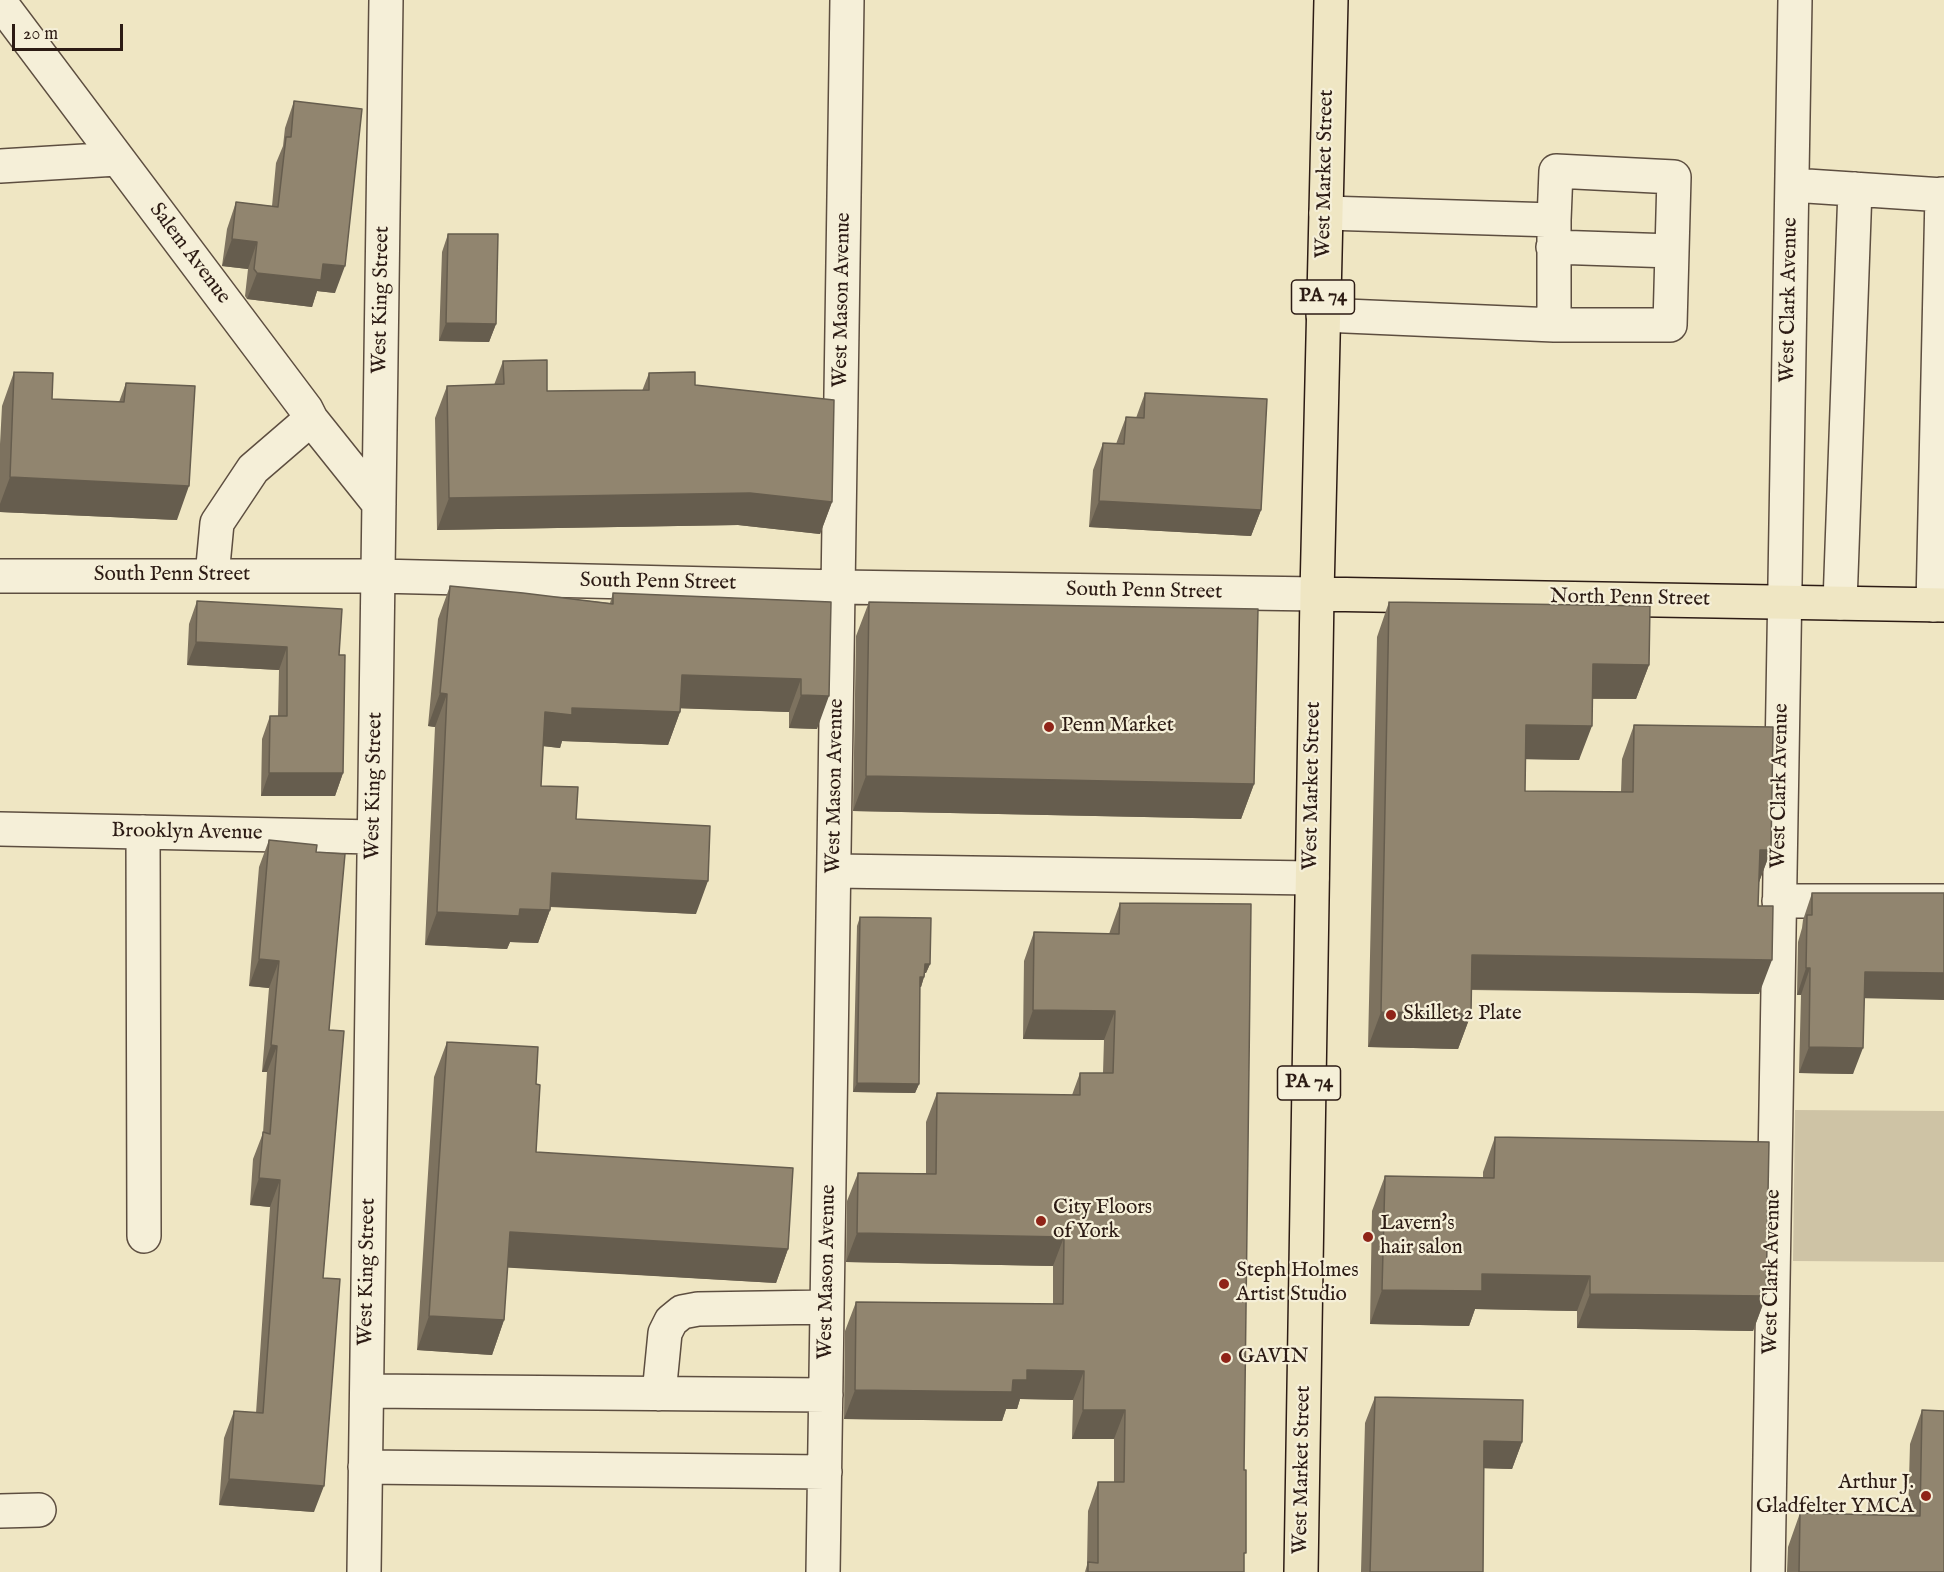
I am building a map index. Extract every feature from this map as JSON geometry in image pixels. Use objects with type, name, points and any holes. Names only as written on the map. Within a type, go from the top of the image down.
[{"type":"main road","name":"West Market Street","points":[[1301,1572],[1317,594],[1331,0]]},
{"type":"main road","name":"North Penn Street","points":[[1317,594],[1938,605]]},
{"type":"street","name":"West King Street","points":[[364,1572],[386,0]]},
{"type":"street","name":"West Mason Avenue","points":[[823,1572],[847,0]]},
{"type":"street","name":"West Clark Avenue","points":[[1768,1572],[1795,0]]},
{"type":"street","name":"Salem Avenue","points":[[0,3],[306,409],[311,419],[379,504]]},
{"type":"street","points":[[0,166],[117,159]]},
{"type":"street","points":[[1323,315],[1554,325],[1670,325],[1674,177],[1556,171],[1553,234],[1554,325]]},
{"type":"street","points":[[1792,185],[1943,194],[1938,605]]},
{"type":"street","points":[[1840,603],[1855,189]]},
{"type":"street","points":[[1326,213],[1553,234],[1672,251]]},
{"type":"street","points":[[212,576],[217,523],[253,469],[311,419]]},
{"type":"street","name":"South Penn Street","points":[[0,576],[378,576],[839,587],[1317,594]]},
{"type":"street","name":"Brooklyn Avenue","points":[[0,829],[374,837]]},
{"type":"street","points":[[143,832],[144,1236]]},
{"type":"street","points":[[835,871],[1312,878]]},
{"type":"street","points":[[1779,901],[1944,901]]},
{"type":"street","points":[[659,1394],[665,1333],[671,1321],[682,1312],[698,1309],[827,1307]]},
{"type":"street","points":[[367,1391],[826,1395]]},
{"type":"street","points":[[365,1467],[825,1472]]},
{"type":"street","points":[[0,1510],[39,1510]]},
{"type":"shaded area","points":[[1795,1110],[1944,1111],[1944,1262],[1793,1261]]},
{"type":"building","points":[[294,101],[362,109],[345,266],[323,264],[321,280],[257,273],[254,269],[257,242],[232,239],[236,202],[278,207],[286,137],[291,137]]},
{"type":"building","points":[[448,234],[498,234],[496,324],[446,323]]},
{"type":"building","points":[[547,360],[547,391],[649,390],[649,373],[695,372],[695,385],[834,400],[832,502],[750,493],[449,498],[447,386],[504,384],[503,361]]},
{"type":"building","points":[[14,372],[53,373],[52,399],[124,402],[126,383],[195,386],[189,486],[10,477]]},
{"type":"building","points":[[1145,393],[1267,399],[1261,510],[1099,501],[1103,443],[1124,444],[1126,417],[1144,418]]},
{"type":"building","points":[[450,586],[613,604],[613,593],[831,602],[829,696],[801,695],[801,679],[682,675],[680,712],[572,708],[572,715],[545,712],[541,786],[578,787],[576,819],[710,826],[708,881],[552,873],[550,910],[520,909],[519,916],[437,912],[447,694],[440,693]]},
{"type":"building","points":[[197,601],[342,609],[339,655],[345,655],[343,773],[269,773],[270,716],[287,716],[287,647],[196,642]]},
{"type":"building","name":"Penn Market","points":[[869,602],[1258,609],[1254,784],[866,776]]},
{"type":"building","points":[[1389,602],[1650,606],[1649,665],[1593,664],[1592,726],[1526,725],[1525,791],[1633,792],[1634,725],[1773,727],[1771,850],[1760,850],[1758,906],[1773,906],[1772,960],[1472,955],[1471,1014],[1381,1012]]},
{"type":"building","points":[[269,840],[317,845],[316,852],[345,854],[329,1030],[344,1031],[323,1278],[340,1279],[324,1486],[229,1479],[234,1411],[263,1413],[280,1180],[259,1178],[263,1132],[270,1134],[277,1046],[271,1045],[279,961],[259,959]]},
{"type":"building","points":[[1812,893],[1944,893],[1944,973],[1865,972],[1863,1048],[1809,1047],[1810,968],[1806,968],[1807,915],[1812,915]]},
{"type":"building","points":[[1120,903],[1251,904],[1244,1470],[1246,1470],[1246,1553],[1244,1553],[1244,1572],[1088,1572],[1088,1562],[1098,1563],[1098,1482],[1124,1482],[1125,1410],[1083,1410],[1084,1371],[1027,1370],[1027,1380],[1013,1380],[1012,1392],[855,1390],[856,1302],[1063,1304],[1064,1237],[857,1233],[858,1173],[936,1174],[937,1093],[1080,1095],[1080,1073],[1113,1073],[1115,1011],[1033,1010],[1034,932],[1119,934]]},
{"type":"building","points":[[860,917],[931,918],[930,964],[925,964],[924,977],[920,977],[919,1084],[857,1083]]},
{"type":"building","points":[[447,1042],[538,1047],[536,1084],[540,1085],[536,1152],[793,1168],[788,1249],[510,1232],[504,1320],[429,1316]]},
{"type":"building","points":[[1495,1137],[1769,1142],[1766,1296],[1590,1294],[1590,1276],[1482,1274],[1482,1291],[1382,1290],[1385,1176],[1494,1178]]},
{"type":"building","points":[[1375,1397],[1523,1400],[1522,1442],[1484,1441],[1483,1572],[1370,1572]]},
{"type":"building","points":[[1922,1410],[1944,1411],[1944,1572],[1799,1572],[1800,1513],[1920,1516]]},
{"type":"place","name":"Penn Market","points":[[1049,727]]},
{"type":"place","name":"Skillet 2 Plate","points":[[1391,1015]]},
{"type":"place","name":"City Floors of York","points":[[1041,1221]]},
{"type":"place","name":"Lavern's hair salon","points":[[1368,1237]]},
{"type":"place","name":"Steph Holmes Artist Studio","points":[[1224,1284]]},
{"type":"place","name":"GAVIN","points":[[1226,1358]]},
{"type":"place","name":"Arthur J. Gladfelter YMCA","points":[[1926,1496]]}]
